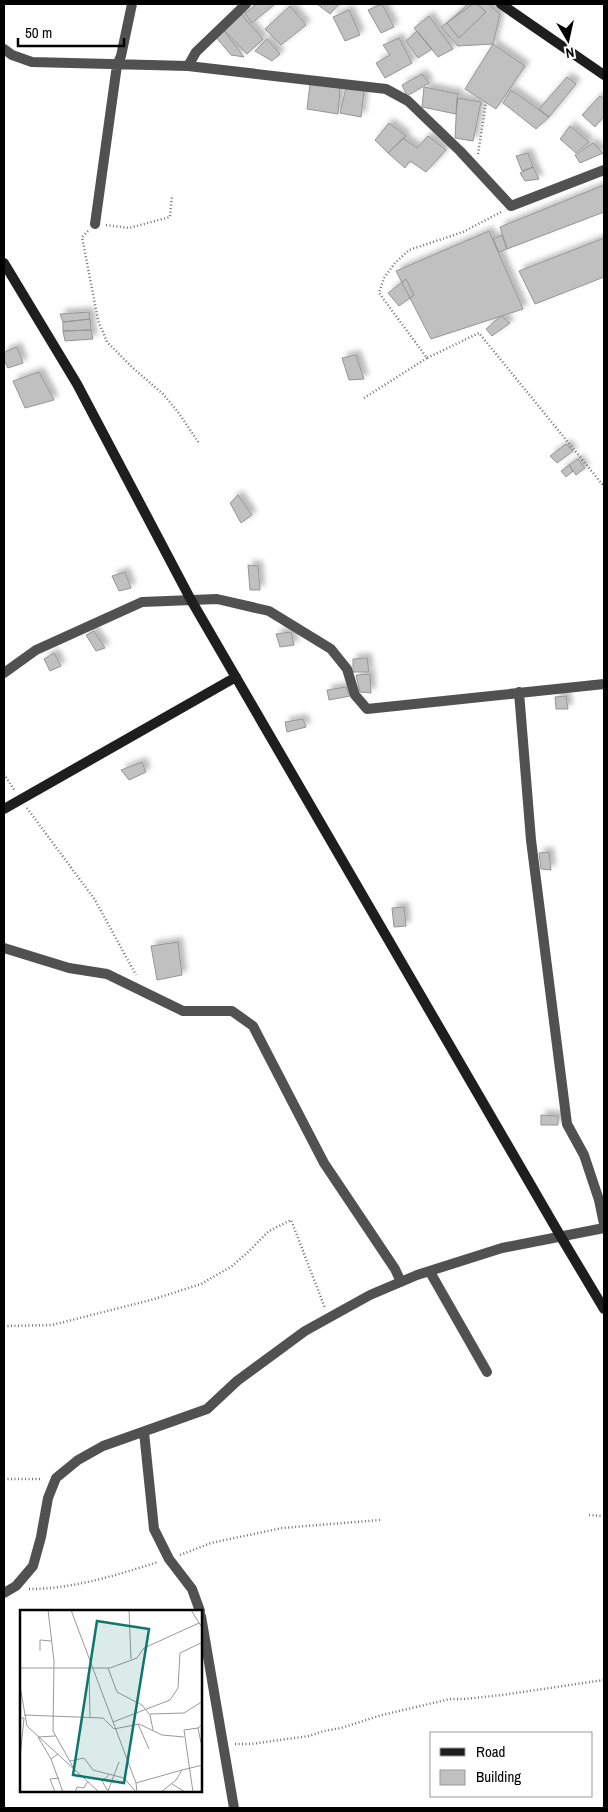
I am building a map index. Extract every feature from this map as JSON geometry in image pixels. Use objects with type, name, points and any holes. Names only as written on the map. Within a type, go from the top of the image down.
[{"type":"street","points":[[95,224],[116,65],[121,56],[132,4]]},
{"type":"street","points":[[188,66],[196,52],[246,4]]},
{"type":"street","points":[[501,4],[604,75]]},
{"type":"street","points":[[4,49],[32,62],[188,66],[386,89],[408,101],[511,206],[604,170]]},
{"type":"street","points":[[4,263],[77,384],[191,600],[604,1309]]},
{"type":"street","points":[[4,673],[36,650],[142,602],[217,599],[269,611],[331,649],[347,669],[356,695],[367,709],[604,684]]},
{"type":"street","points":[[4,809],[236,677]]},
{"type":"street","points":[[7,1591],[16,1586],[33,1566],[41,1538],[48,1498],[56,1478],[78,1460],[103,1446],[207,1409],[237,1381],[305,1331],[370,1295],[430,1272],[502,1248],[561,1237],[604,1226],[599,1200],[584,1155],[567,1124],[531,840],[519,692]]},
{"type":"street","points":[[4,948],[69,968],[107,974],[183,1011],[232,1011],[253,1026],[324,1163],[396,1269],[402,1282]]},
{"type":"street","points":[[430,1272],[487,1372]]},
{"type":"street","points":[[144,1432],[154,1529],[169,1559],[192,1589],[200,1610]]},
{"type":"street","points":[[202,1622],[234,1808]]},
{"type":"path","points":[[475,168],[486,102]]},
{"type":"path","points":[[172,195],[170,217],[129,228],[95,224],[82,237],[98,320],[107,342],[163,394],[199,443]]},
{"type":"path","points":[[428,358],[379,293],[384,278],[395,263],[409,250],[463,232],[511,206]]},
{"type":"path","points":[[364,398],[428,358],[478,333],[602,484],[604,484]]},
{"type":"path","points":[[4,774],[95,900],[145,992]]},
{"type":"path","points":[[4,1326],[52,1325],[151,1300],[201,1284],[232,1266],[269,1231],[291,1220],[329,1318]]},
{"type":"path","points":[[4,1479],[56,1478]]},
{"type":"path","points":[[589,1515],[604,1516]]},
{"type":"path","points":[[7,1591],[48,1589],[110,1576],[169,1559],[211,1543],[282,1528],[380,1520]]},
{"type":"path","points":[[224,1744],[251,1744],[309,1736],[382,1715],[450,1699],[474,1698],[604,1680]]},
{"type":"building","points":[[257,4],[275,4],[252,23],[245,13]]},
{"type":"building","points":[[317,4],[339,4],[330,14]]},
{"type":"building","points":[[382,4],[394,27],[381,33],[368,10]]},
{"type":"building","points":[[468,4],[477,4],[486,12],[459,38],[447,23]]},
{"type":"building","points":[[473,4],[488,4],[500,14],[493,44],[458,46],[441,27]]},
{"type":"building","points":[[290,6],[306,25],[281,45],[265,29]]},
{"type":"building","points":[[349,10],[360,35],[345,41],[333,17]]},
{"type":"building","points":[[239,12],[263,39],[247,54],[222,28]]},
{"type":"building","points":[[429,16],[453,49],[438,57],[414,28]]},
{"type":"building","points":[[222,28],[244,57],[231,55],[214,35]]},
{"type":"building","points":[[417,31],[432,49],[418,58],[406,41]]},
{"type":"building","points":[[399,38],[412,63],[385,78],[376,63],[390,55],[383,45]]},
{"type":"building","points":[[267,39],[280,54],[272,61],[255,51]]},
{"type":"building","points":[[493,44],[525,66],[496,109],[465,89]]},
{"type":"building","points":[[422,74],[429,83],[407,96],[402,85]]},
{"type":"building","points":[[567,77],[576,84],[549,117],[539,109]]},
{"type":"building","points":[[310,84],[340,88],[338,114],[307,109]]},
{"type":"building","points":[[424,87],[458,94],[456,114],[422,107]]},
{"type":"building","points":[[346,88],[364,90],[361,117],[340,113]]},
{"type":"building","points":[[511,90],[549,117],[536,129],[503,103]]},
{"type":"building","points":[[600,96],[604,99],[604,116],[595,127],[582,115]]},
{"type":"building","points":[[457,98],[481,102],[473,141],[455,138]]},
{"type":"building","points":[[389,123],[406,136],[388,153],[375,140]]},
{"type":"building","points":[[570,126],[589,142],[576,153],[560,139]]},
{"type":"building","points":[[428,136],[446,150],[426,172],[410,161],[405,168],[388,153],[403,138],[417,148]]},
{"type":"building","points":[[593,143],[603,153],[580,163],[575,155]]},
{"type":"building","points":[[528,153],[533,167],[522,171],[516,156]]},
{"type":"building","points":[[533,167],[539,179],[525,181],[520,173]]},
{"type":"building","points":[[604,185],[604,212],[507,249],[500,227]]},
{"type":"building","points":[[489,231],[523,309],[431,339],[396,271]]},
{"type":"building","points":[[502,235],[507,249],[499,252],[493,239]]},
{"type":"building","points":[[604,238],[604,277],[535,304],[519,271]]},
{"type":"building","points":[[406,279],[414,295],[399,306],[388,293]]},
{"type":"building","points":[[89,312],[90,319],[63,322],[60,314]]},
{"type":"building","points":[[501,316],[510,323],[492,336],[486,329]]},
{"type":"building","points":[[90,319],[91,330],[63,331],[63,322]]},
{"type":"building","points":[[91,330],[93,339],[65,341],[63,331]]},
{"type":"building","points":[[17,347],[23,363],[8,368],[4,360],[4,352]]},
{"type":"building","points":[[356,355],[364,379],[349,380],[342,358]]},
{"type":"building","points":[[39,372],[54,400],[25,408],[13,381]]},
{"type":"building","points":[[566,444],[573,451],[557,463],[550,456]]},
{"type":"building","points":[[578,459],[585,468],[576,475],[569,465]]},
{"type":"building","points":[[569,465],[573,471],[566,477],[561,471]]},
{"type":"building","points":[[238,495],[252,515],[241,523],[230,503]]},
{"type":"building","points":[[248,565],[258,566],[260,590],[250,590]]},
{"type":"building","points":[[125,572],[131,588],[119,591],[112,576]]},
{"type":"building","points":[[94,631],[105,648],[96,651],[86,635]]},
{"type":"building","points":[[291,632],[294,645],[280,647],[276,634]]},
{"type":"building","points":[[54,653],[61,666],[50,671],[44,659]]},
{"type":"building","points":[[367,658],[369,672],[353,672],[353,659]]},
{"type":"building","points":[[370,674],[371,693],[360,692],[356,675]]},
{"type":"building","points":[[346,687],[350,696],[329,700],[327,690]]},
{"type":"building","points":[[566,696],[568,709],[556,709],[555,697]]},
{"type":"building","points":[[303,719],[306,727],[287,732],[285,722]]},
{"type":"building","points":[[142,762],[146,772],[129,780],[121,770]]},
{"type":"building","points":[[549,852],[551,870],[541,869],[539,853]]},
{"type":"building","points":[[404,907],[406,926],[394,927],[392,908]]},
{"type":"building","points":[[178,942],[182,975],[157,980],[151,946]]},
{"type":"building","points":[[541,1115],[558,1116],[558,1125],[541,1125]]}]
